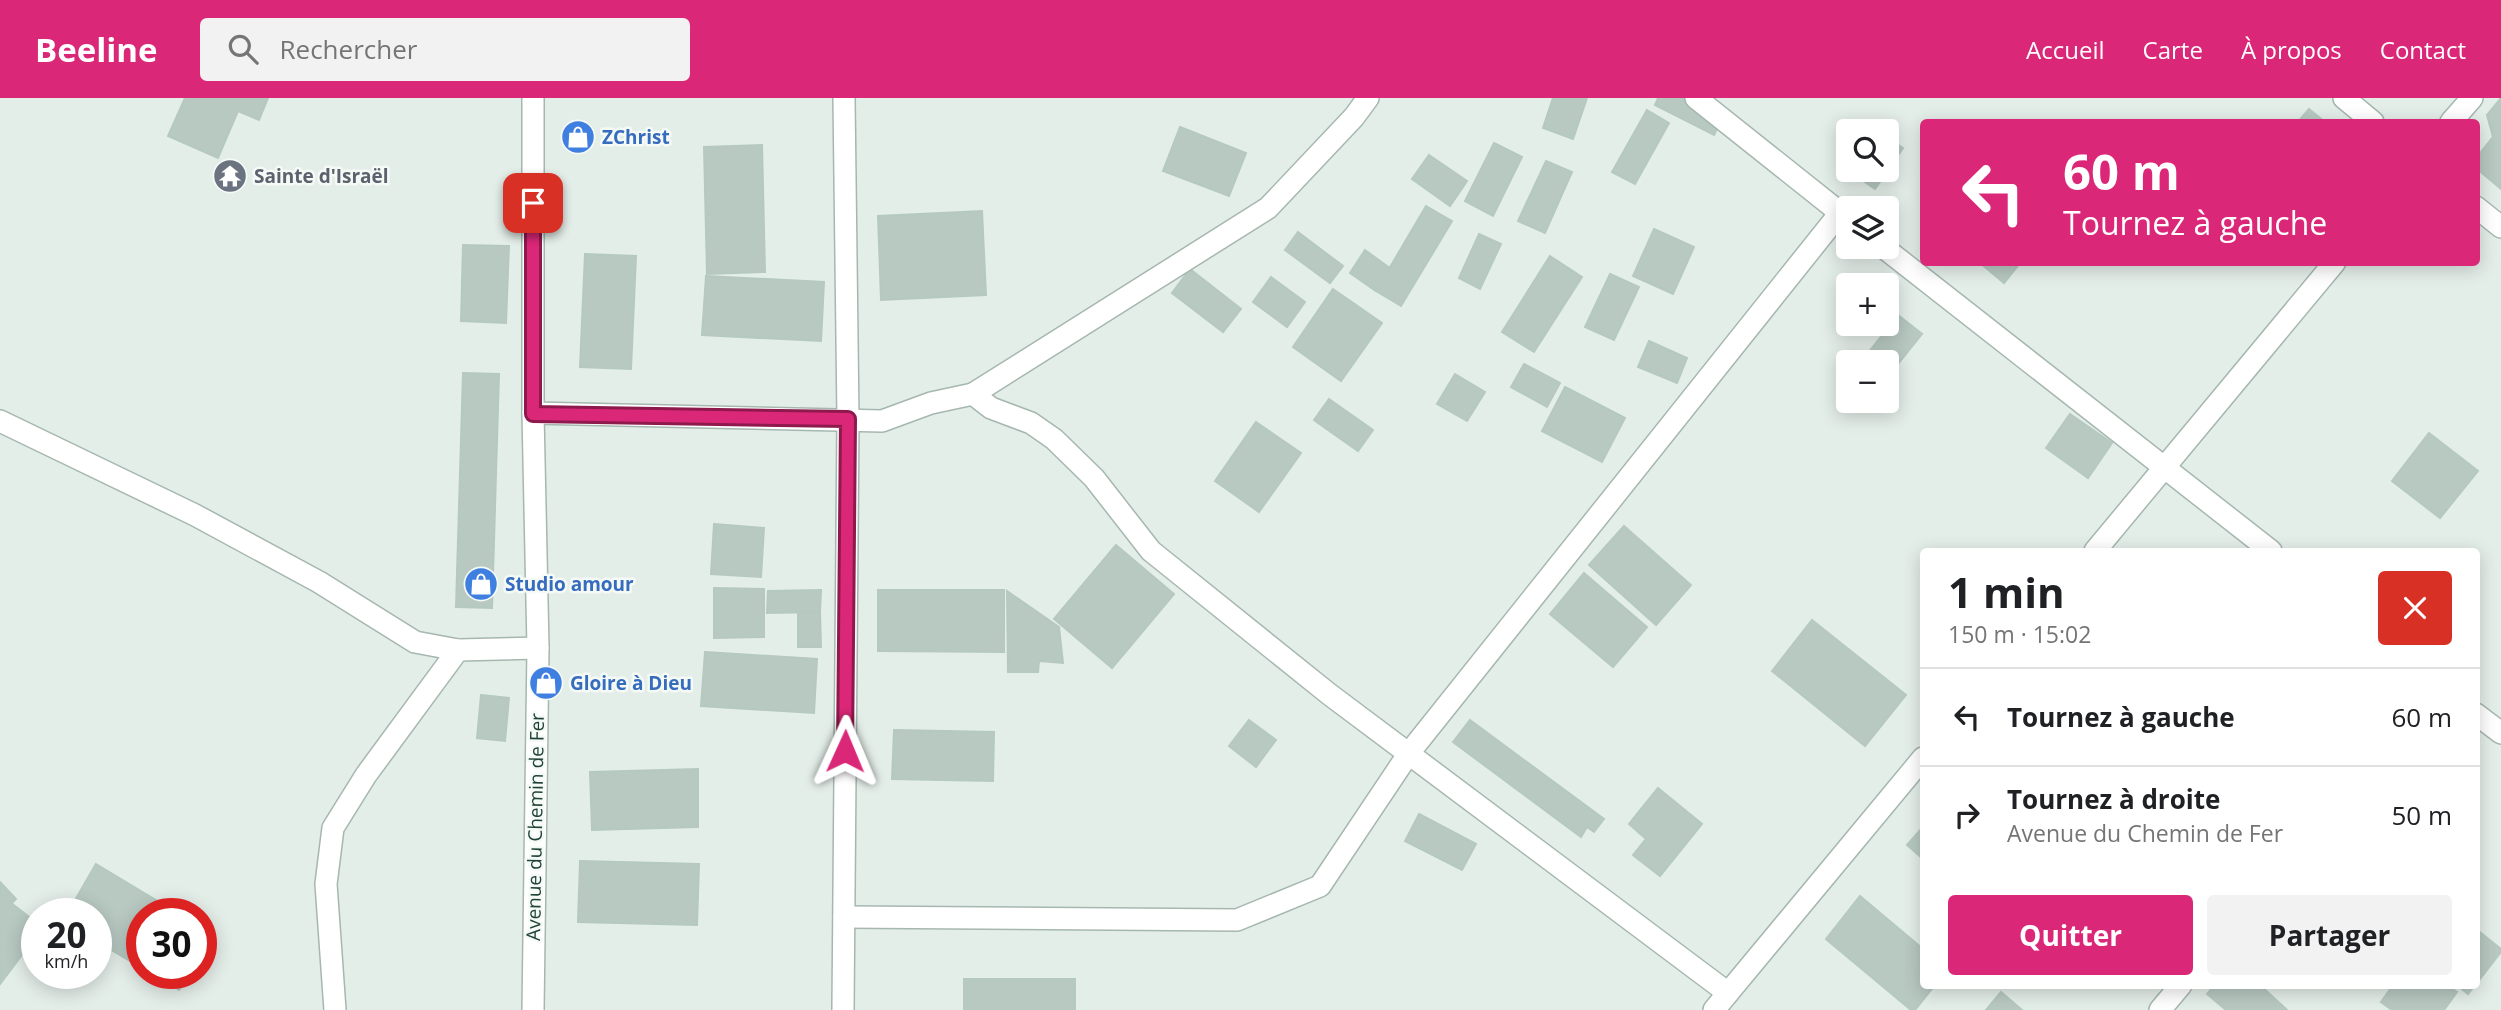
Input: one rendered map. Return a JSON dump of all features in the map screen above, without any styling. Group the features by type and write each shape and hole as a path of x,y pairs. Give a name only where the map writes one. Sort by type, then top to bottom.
{"street":[{"name":"Avenue du Chemin de Fer","path":"533,98 533,414 538,648 533,1010"},
{"path":"843,1010 848,419 844,98"},
{"path":"533,414 882,421 931,403 973,394 1268,208 1354,117 1368,98"},
{"path":"1696,98 1836,210"},
{"path":"2344,98 2370,119"},
{"path":"2454,119 2472,98"},
{"path":"2480,209 2501,227"},
{"path":"844,917 1237,920 1321,886 1409,753 1836,226"},
{"path":"1899,259 2267,548"},
{"path":"2098,548 2332,266"},
{"path":"973,394 991,408 1031,423 1054,439 1094,478 1151,551 1329,694 1728,993"},
{"path":"0,421 195,515 318,582 415,642 458,650 538,648"},
{"path":"335,1010 326,884 333,828 366,775 458,650"},
{"path":"2480,717 2501,733"},
{"path":"1714,1010 1920,762"},
{"path":"2160,1010 2177,989"}],"building":[{"path":"185,98 268,98 259,120 238,111 218,158 168,136"},
{"path":"1553,98 1587,98 1573,139 1543,128"},
{"path":"1658,98 1701,98 1726,111 1714,135 1655,105"},
{"path":"2501,98 2501,189 2480,171 2480,153 2493,137 2487,115"},
{"path":"2309,109 2321,119 2301,119"},
{"path":"1647,110 1669,123 1635,184 1612,172"},
{"path":"1180,127 1246,153 1229,196 1163,171"},
{"path":"1494,143 1522,157 1493,216 1465,201"},
{"path":"762,145 765,272 707,274 704,147"},
{"path":"1429,155 1467,181 1450,206 1412,179"},
{"path":"1546,161 1572,172 1545,233 1518,221"},
{"path":"1865,182 1880,182 1875,189"},
{"path":"1426,206 1452,221 1401,306 1376,291"},
{"path":"982,211 986,295 881,300 878,216"},
{"path":"1654,229 1694,247 1673,294 1633,276"},
{"path":"1298,232 1343,266 1330,283 1285,250"},
{"path":"1479,234 1501,244 1480,289 1459,278"},
{"path":"463,245 509,246 506,323 461,321"},
{"path":"1365,250 1391,269 1376,291 1350,273"},
{"path":"585,254 636,256 631,369 580,367"},
{"path":"1550,256 1582,277 1534,352 1502,332"},
{"path":"1984,266 2018,266 2004,283"},
{"path":"1190,269 1241,309 1223,332 1172,293"},
{"path":"1610,274 1639,287 1614,340 1585,327"},
{"path":"706,276 824,282 821,341 702,335"},
{"path":"1271,277 1305,302 1287,327 1253,302"},
{"path":"1333,289 1382,323 1341,381 1293,347"},
{"path":"1899,316 1922,334 1899,363 1899,350 1870,350 1881,336 1899,336"},
{"path":"1649,341 1687,358 1677,383 1638,367"},
{"path":"1524,364 1560,383 1547,407 1511,387"},
{"path":"463,373 499,374 492,608 456,607"},
{"path":"1455,374 1485,392 1467,421 1437,404"},
{"path":"1565,387 1625,418 1602,462 1542,431"},
{"path":"1329,399 1373,430 1358,451 1314,420"},
{"path":"2070,414 2112,443 2088,478 2046,448"},
{"path":"1256,422 1301,453 1259,512 1215,481"},
{"path":"2429,433 2478,471 2440,518 2392,481"},
{"path":"714,524 764,528 761,577 711,574"},
{"path":"1624,526 1691,585 1656,625 1589,565"},
{"path":"1116,545 1174,594 1112,668 1054,619"},
{"path":"1584,573 1647,627 1613,667 1550,614"},
{"path":"714,588 764,589 764,637 714,638"},
{"path":"821,590 820,612 767,613 768,591"},
{"path":"878,590 1004,590 1004,652 878,651"},
{"path":"1007,591 1059,627 1063,663 1039,661 1038,672 1008,672"},
{"path":"798,612 820,612 821,647 798,647"},
{"path":"1812,620 1906,695 1865,746 1772,671"},
{"path":"705,652 817,659 814,713 701,706"},
{"path":"481,695 509,698 505,741 477,738"},
{"path":"1249,720 1276,740 1256,767 1229,746"},
{"path":"1470,720 1604,819 1594,832 1587,827 1581,837 1453,742"},
{"path":"894,730 994,732 993,781 892,779"},
{"path":"698,769 698,827 592,830 590,772"},
{"path":"1658,788 1702,824 1660,876 1633,855 1646,839 1629,824"},
{"path":"1419,814 1476,844 1462,870 1405,841"},
{"path":"1920,830 1920,856 1907,845"},
{"path":"580,861 699,864 697,925 578,922"},
{"path":"96,864 152,898 126,898 126,959 112,950 112,898 76,898"},
{"path":"0,882 16,899 0,915"},
{"path":"2,896 21,911 21,956 0,984"},
{"path":"1860,896 1920,946 1920,989 1932,989 1915,1010 1911,1010 1826,939"},
{"path":"2480,932 2501,949 2480,979"},
{"path":"964,979 1075,979 1075,1010 964,1010"},
{"path":"2211,989 2264,989 2287,1010 2226,1010 2207,994"},
{"path":"2390,989 2453,989 2457,992 2444,1010 2392,1010 2381,1002"},
{"path":"2001,992 2022,1010 1986,1010"}],"place":[{"name":"ZChrist","path":"578,137"},
{"name":"Sainte d'Israël","path":"230,176"},
{"name":"Studio amour","path":"481,584"},
{"name":"Gloire à Dieu","path":"546,683"}],"route":[{"path":"533,203 533,414 848,419 845,751"}]}
